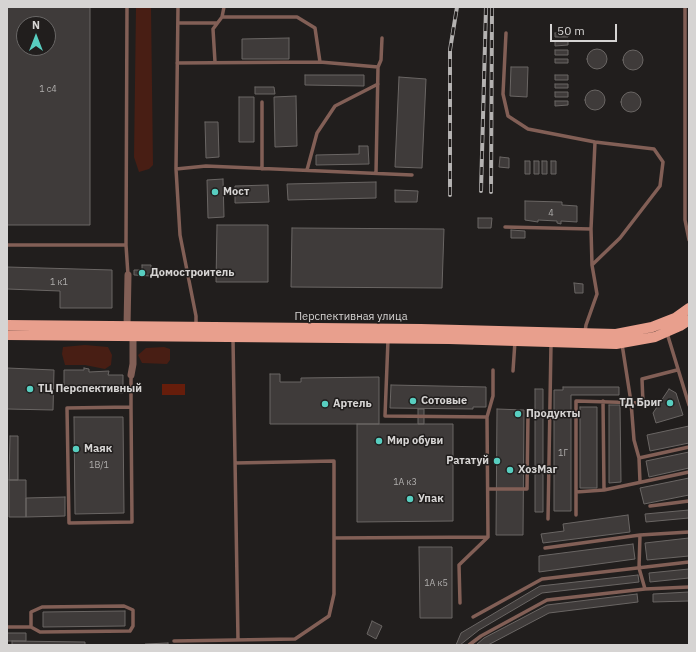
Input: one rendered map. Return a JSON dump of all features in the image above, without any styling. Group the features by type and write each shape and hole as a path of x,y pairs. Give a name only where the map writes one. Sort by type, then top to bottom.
{"main road":[{"name":"Перспективная улица","path":"585,338 639,330 664,323 689,308"},
{"name":"Перспективная улица","path":"233,333 515,335 585,338 622,343 655,337 689,320"},
{"name":"Перспективная улица","path":"7,325 126,327 196,332 388,339 515,335"},
{"name":"Перспективная улица","path":"7,336 133,337 196,332"}],"street":[{"path":"128,275 126,327 133,337 133,364 131,375"}],"lane":[{"path":"127,7 126,244 128,275"},
{"path":"178,7 176,169 180,235 196,316 196,332"},
{"path":"215,62 213,30 222,17 224,7"},
{"path":"685,7 685,220 689,240"},
{"path":"222,17 297,17 314,28 320,62"},
{"path":"178,24 217,23"},
{"path":"506,33 503,94 508,116 528,129 595,142 654,148 663,162 660,186 620,238 592,265"},
{"path":"376,174 378,67 381,60 382,38"},
{"path":"177,63 320,62 378,67"},
{"path":"307,170 317,133 335,106 378,84"},
{"path":"262,102 262,169"},
{"path":"585,338 586,325 597,294 592,265 591,229 595,142"},
{"path":"176,169 206,166 412,175"},
{"path":"505,227 591,229"},
{"path":"7,244 126,244"},
{"path":"667,332 677,370 689,405"},
{"path":"233,333 238,640"},
{"path":"513,371 515,335"},
{"path":"548,519 551,337"},
{"path":"388,339 385,416 487,417"},
{"path":"622,343 631,402 634,440 639,458 640,482"},
{"path":"460,603 460,565 488,537 487,417 493,396 494,370"},
{"path":"576,515 576,401 643,403 642,379 677,370"},
{"path":"131,375 132,522 69,523 67,408 131,407"},
{"path":"603,401 604,490"},
{"path":"488,489 528,489 528,414"},
{"path":"639,458 689,447"},
{"path":"174,641 295,638 329,616 334,594 334,461 235,463"},
{"path":"576,492 604,490 689,472"},
{"path":"650,506 689,501"},
{"path":"545,548 640,535 689,532"},
{"path":"640,535 639,568 645,589"},
{"path":"334,538 488,537"},
{"path":"473,617 542,579 689,562"},
{"path":"469,645 482,636 547,600 645,589 689,587"},
{"path":"7,627 31,627 40,632 130,631 133,626 133,610 124,606 42,607 31,612 31,627"}],"shaded area":[{"path":"136,7 151,7 153,165 149,169 139,172 134,157"},
{"path":"85,345 108,347 112,355 111,365 105,369 85,365 65,365 62,354 63,347"},
{"path":"164,347 170,349 170,360 167,364 142,363 138,355 146,348"},
{"path":"162,384 185,384 185,395 162,395"}],"building":[{"path":"7,7 90,7 90,225 7,225"},
{"path":"555,33 568,33 568,37 555,37"},
{"path":"289,38 289,59 242,59 242,39"},
{"path":"555,41 568,41 568,45 555,46"},
{"path":"597,49 604,52 607,59 604,66 597,69 590,66 587,59 590,52"},
{"path":"555,50 568,50 568,55 555,55"},
{"path":"633,50 640,53 643,60 640,67 633,70 626,67 623,60 626,53"},
{"path":"555,59 568,59 568,63 555,63"},
{"path":"511,67 528,67 527,97 510,96"},
{"path":"305,75 364,75 364,86 305,85"},
{"path":"555,75 568,75 568,80 555,80"},
{"path":"399,77 426,79 422,168 395,167"},
{"path":"555,84 568,84 568,88 555,88"},
{"path":"255,87 274,87 275,94 255,94"},
{"path":"595,90 602,93 605,100 602,107 595,110 588,107 585,100 588,93"},
{"path":"555,92 568,92 568,97 555,97"},
{"path":"631,92 638,95 641,102 638,109 631,112 624,109 621,102 624,95"},
{"path":"296,96 297,146 275,147 274,97"},
{"path":"239,97 254,97 254,142 239,142"},
{"path":"555,101 568,101 568,105 555,106"},
{"path":"205,122 218,122 219,157 206,158"},
{"path":"359,146 368,146 369,164 316,165 316,155 359,154"},
{"path":"500,157 509,158 509,168 499,167"},
{"path":"525,161 530,161 530,174 525,174"},
{"path":"534,161 539,161 539,174 534,174"},
{"path":"542,161 547,161 547,174 542,174"},
{"path":"551,161 556,161 556,174 551,174"},
{"name":"Мост","path":"223,179 224,217 208,218 207,180"},
{"path":"376,182 376,198 288,200 287,184"},
{"path":"268,185 269,202 235,203 235,186"},
{"path":"395,190 418,191 417,202 395,202"},
{"path":"525,201 562,202 562,205 577,206 577,222 561,221 561,224 557,223 557,221 538,220 538,222 525,220"},
{"path":"478,218 492,218 491,228 478,228"},
{"path":"217,225 268,225 268,282 216,282"},
{"path":"292,228 444,229 442,288 291,287"},
{"path":"511,230 525,231 525,238 511,238"},
{"name":"Домостроитель","path":"142,265 151,265 151,276 134,275 134,270 142,270"},
{"path":"7,267 112,270 112,308 60,308 60,291 7,289"},
{"path":"574,283 583,284 583,293 575,293"},
{"name":"ТЦ Перспективный","path":"7,368 54,370 53,410 7,409"},
{"path":"84,368 89,369 89,372 109,371 108,375 123,375 123,393 64,387 64,370 84,370"},
{"name":"Артель","path":"270,374 280,374 280,382 301,382 301,378 379,377 379,424 270,424"},
{"path":"391,385 486,387 486,407 473,407 473,409 390,408"},
{"path":"563,387 619,387 619,395 571,395 571,511 554,511 554,390 563,390"},
{"path":"535,389 543,389 543,512 535,512"},
{"name":"ТД Бриг","path":"669,389 676,393 683,415 656,423 653,413"},
{"path":"609,405 620,405 621,482 609,483"},
{"path":"580,407 597,407 597,488 580,488"},
{"path":"418,409 424,409 424,424 418,424"},
{"name":"ХозМаг","path":"497,409 524,410 523,535 496,535"},
{"path":"74,417 123,417 124,513 75,514"},
{"path":"357,424 453,424 453,521 357,522"},
{"path":"689,426 689,443 650,451 647,435"},
{"path":"10,436 18,436 18,480 9,480"},
{"path":"689,452 689,468 649,477 646,461"},
{"path":"689,478 689,495 644,504 640,488"},
{"path":"9,480 26,480 26,517 9,517"},
{"path":"65,497 65,516 26,517 26,498"},
{"path":"689,510 689,518 646,522 645,514"},
{"path":"628,515 630,532 543,543 541,534 564,531 563,524"},
{"path":"689,538 689,556 647,560 645,543"},
{"path":"633,544 635,559 539,572 539,556"},
{"path":"419,547 452,547 452,618 420,618"},
{"path":"689,569 689,578 650,582 649,573"},
{"path":"638,575 639,582 542,593 479,630 460,645 456,645 461,633 540,586"},
{"path":"689,592 689,601 653,602 653,594"},
{"path":"637,594 638,602 549,613 488,645 476,645 484,638 547,605"},
{"path":"125,611 125,626 43,627 43,612"},
{"path":"372,621 382,626 376,639 367,634"},
{"path":"7,633 26,633 26,641 7,641"},
{"path":"12,641 85,642 85,645 12,645"},
{"path":"168,643 168,645 145,645 145,644"}],"railway":[{"path":"450,195 450,50 457,7"},
{"path":"481,191 486,7"},
{"path":"491,192 492,7"}],"place":[{"name":"Мост","path":"215,192"},
{"name":"Домостроитель","path":"142,273"},
{"name":"ТЦ Перспективный","path":"30,389"},
{"name":"Сотовые","path":"413,401"},
{"name":"ТД Бриг","path":"670,403"},
{"name":"Артель","path":"325,404"},
{"name":"Продукты","path":"518,414"},
{"name":"Мир обуви","path":"379,441"},
{"name":"Маяк","path":"76,449"},
{"name":"Рататуй","path":"497,461"},
{"name":"ХозМаг","path":"510,470"},
{"name":"Упак","path":"410,499"}]}
